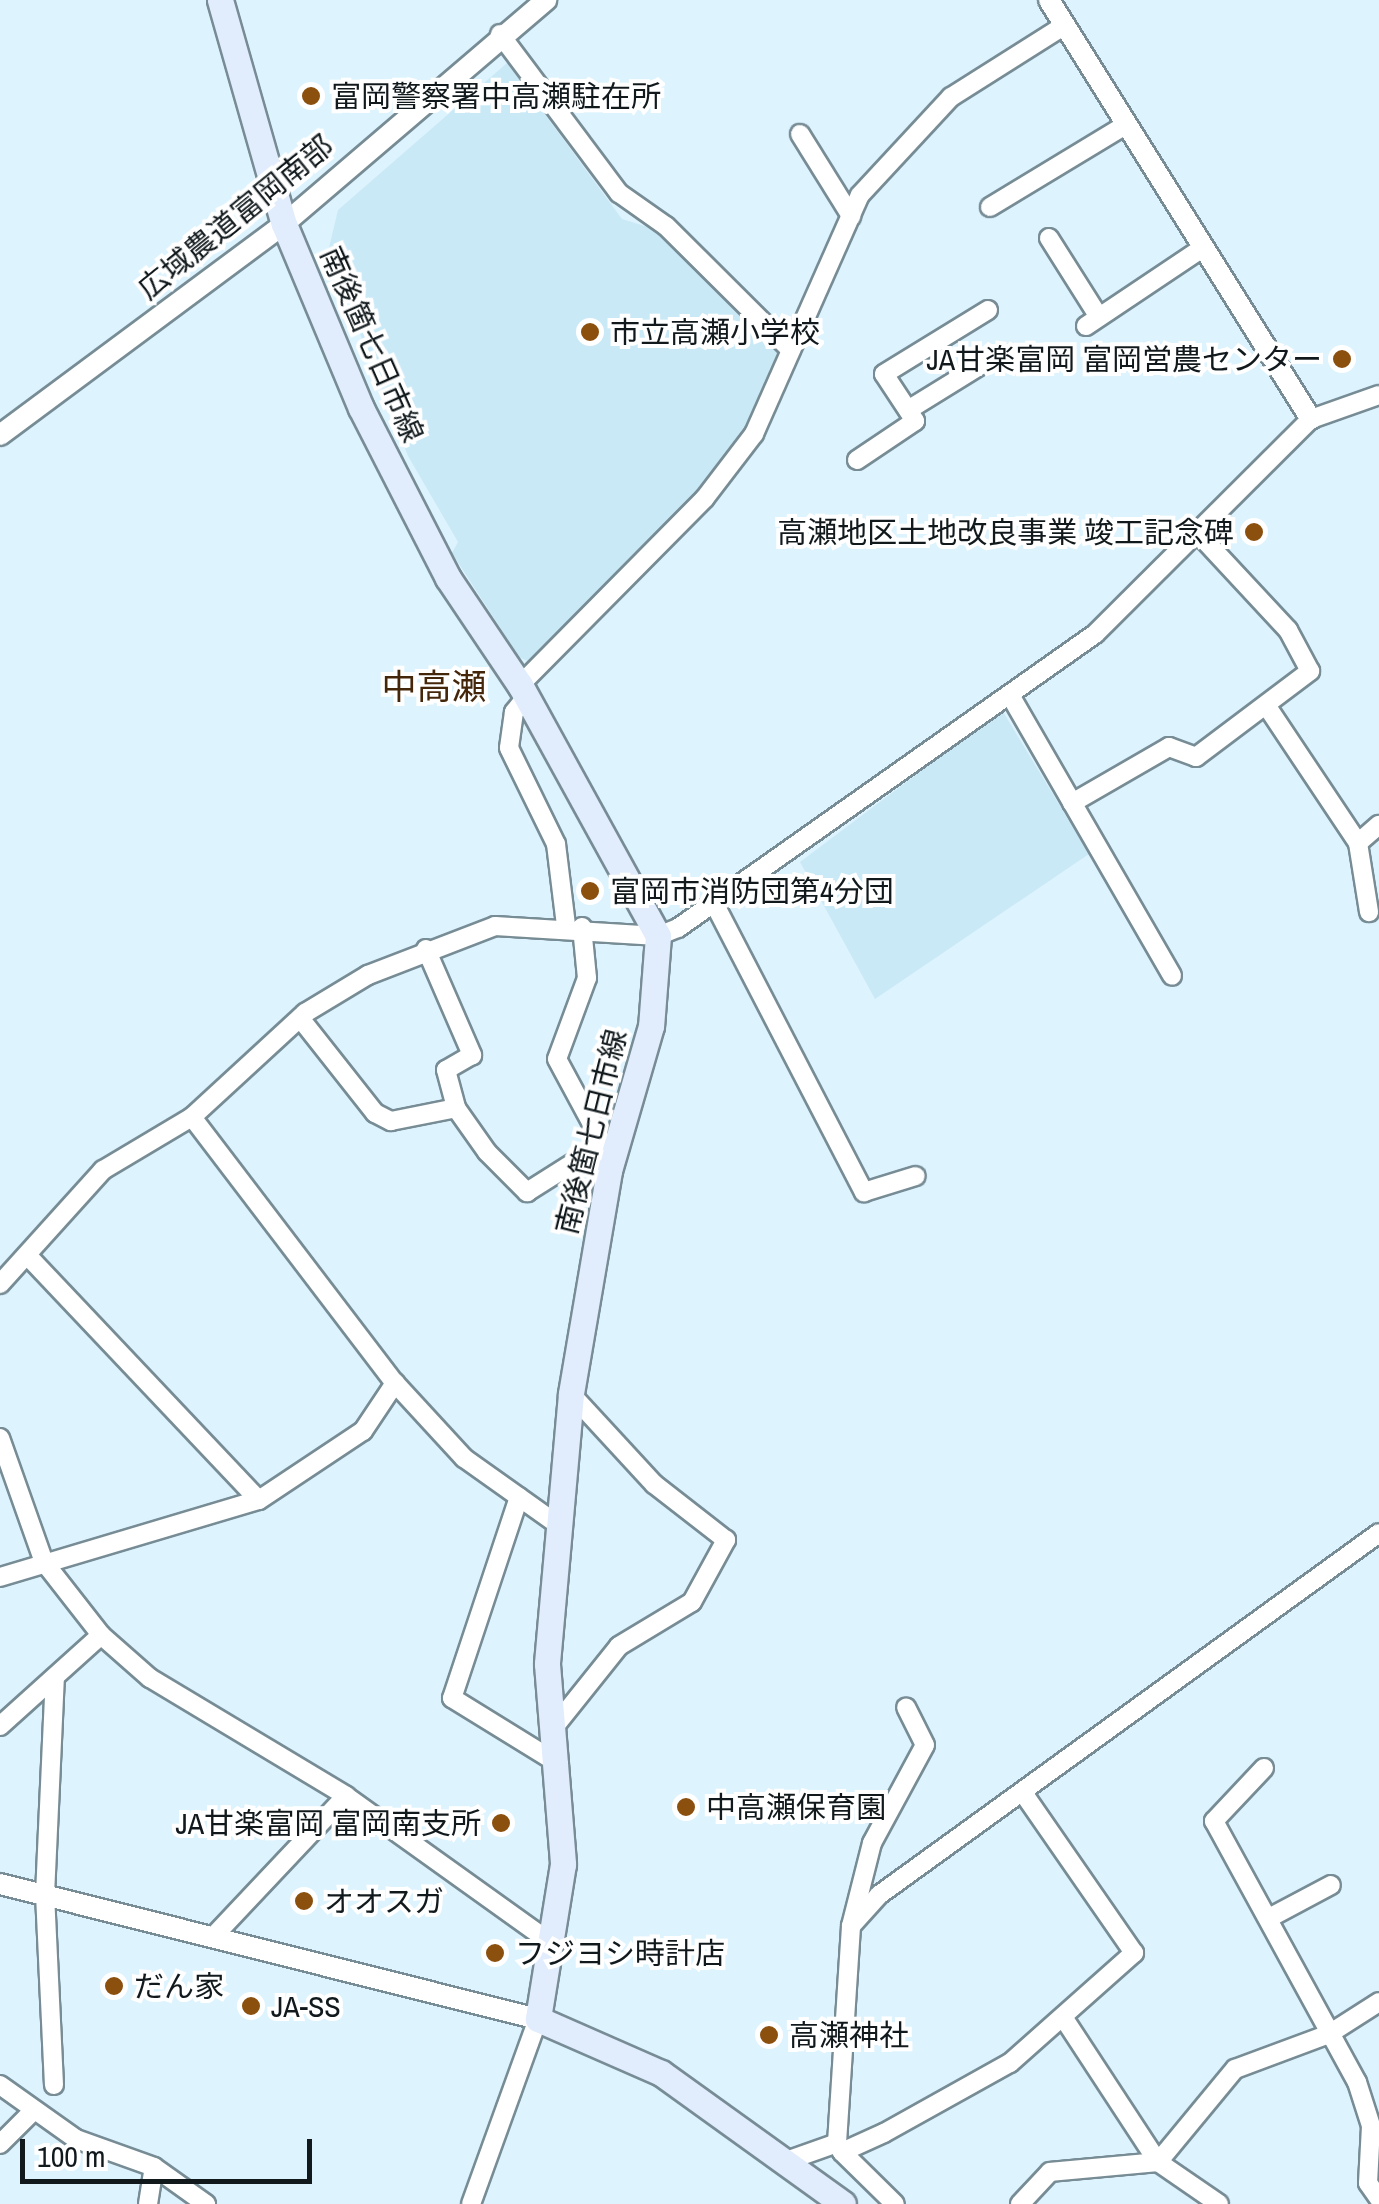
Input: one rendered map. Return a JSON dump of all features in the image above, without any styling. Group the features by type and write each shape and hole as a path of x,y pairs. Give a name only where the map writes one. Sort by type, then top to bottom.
{"main road":[{"name":"南後箇七日市線","path":"220,0 284,224 382,450 448,578 524,691 658,936 651,1026 607,1151 571,1394 546,1664 559,1764 554,1945 538,2019"},
{"path":"538,2019 661,2074 792,2159 842,2204"}],"street":[{"name":"広域農道富岡南部","path":"0,434 284,224 500,34 546,0"},
{"path":"1048,0 1311,419"},
{"path":"426,949 472,1055 446,1070 456,1108 528,1192 607,1151 557,1059 586,978 556,844 509,748 514,712 524,691 705,498 754,434 851,216 951,97 1065,25"},
{"path":"500,34 619,192 666,226 791,350"},
{"path":"990,208 1127,124"},
{"path":"800,134 851,216"},
{"path":"1048,238 1092,322 1204,248"},
{"path":"857,460 915,421 884,374 988,310"},
{"path":"908,410 990,360"},
{"path":"0,1284 103,1170 192,1117 300,1018 426,949 495,926 574,926 658,936 714,903 1095,634 1311,419 1379,395"},
{"path":"1072,803 1168,748 1196,757 1268,708 1310,671 1288,630 1198,533"},
{"path":"1010,695 1172,976"},
{"path":"1268,708 1358,843 1370,912"},
{"path":"1358,843 1379,825"},
{"path":"714,903 864,1192 916,1176"},
{"path":"300,1018 376,1113 391,1121 456,1108"},
{"path":"192,1117 395,1383 464,1458 557,1524"},
{"path":"26,1255 259,1500"},
{"path":"0,1577 259,1500 363,1431 395,1383"},
{"path":"554,1726 619,1646 692,1602 726,1540 654,1484 571,1394"},
{"path":"0,1438 44,1562 100,1636 150,1678 346,1796 554,1945"},
{"path":"519,1497 452,1698 559,1764"},
{"path":"852,1926 878,1895 1024,1794 1379,1534"},
{"path":"0,1726 100,1636"},
{"path":"54,2085 45,1895 55,1677"},
{"path":"894,2204 840,2147 852,1926 872,1843 925,1745 906,1707"},
{"path":"1264,1768 1214,1820 1330,2034 1372,2126 1368,2182 1379,2199"},
{"path":"792,2159 840,2147 1010,2063 1134,1954 1024,1794"},
{"path":"212,1938 346,1796"},
{"path":"0,1884 538,2019 472,2204"},
{"path":"1269,1918 1332,1885"},
{"path":"1020,2204 1050,2172 1158,2162 1235,2069 1330,2034 1379,2002"},
{"path":"1064,2017 1158,2162 1219,2204"},
{"path":"0,2085 98,2149 154,2167 206,2204"},
{"path":"0,2144 33,2110"},
{"path":"148,2204 154,2167"}],"shaded area":[{"path":"507,63 622,219 664,232 779,350 740,438 704,487 532,663 519,657 452,553 458,542 408,456 328,252 338,210"},
{"path":"1002,710 1089,854 875,999 800,862"}],"place":[{"name":"富岡警察署中高瀬駐在所","path":"311,96"},
{"name":"市立高瀬小学校","path":"590,332"},
{"name":"JA甘楽富岡 富岡営農センター","path":"1342,359"},
{"name":"高瀬地区土地改良事業 竣工記念碑","path":"1254,532"},
{"name":"富岡市消防団第4分団","path":"590,891"},
{"name":"中高瀬保育園","path":"686,1807"},
{"name":"JA甘楽富岡 富岡南支所","path":"501,1823"},
{"name":"オオスガ","path":"304,1901"},
{"name":"フジヨシ時計店","path":"495,1953"},
{"name":"だん家","path":"114,1986"},
{"name":"JA-SS","path":"251,2006"},
{"name":"高瀬神社","path":"769,2035"}],"district":[{"name":"中高瀬","path":"434,687"}]}
